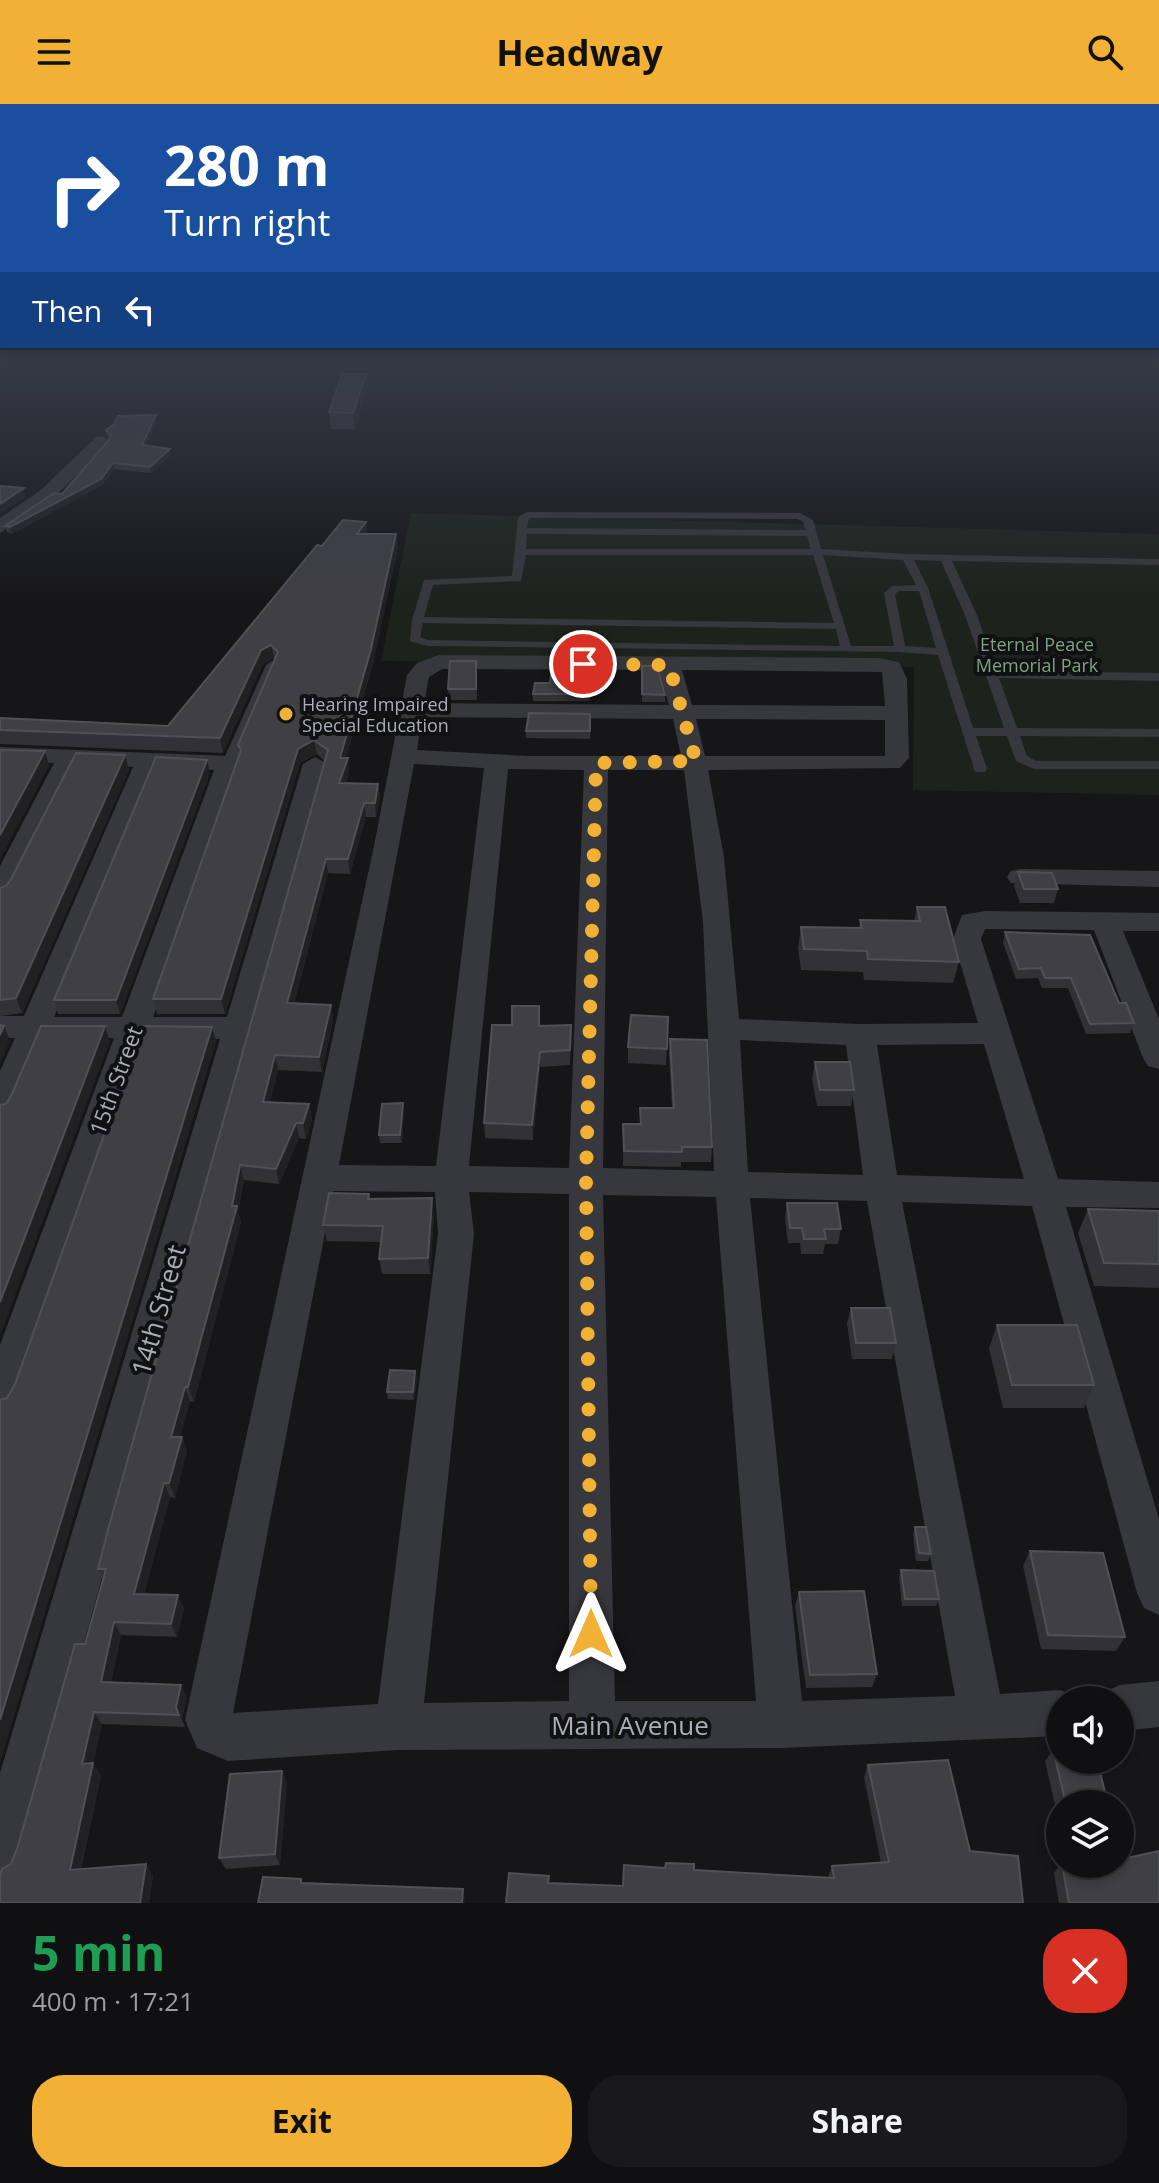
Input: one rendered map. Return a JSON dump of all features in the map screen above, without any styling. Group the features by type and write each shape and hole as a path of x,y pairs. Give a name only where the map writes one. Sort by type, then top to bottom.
{"street":[{"path":"0,527 47,494 102,441"},
{"path":"401,756 497,762 891,763 897,758 896,679 891,667 439,662 425,668 418,675 401,756 387,846 318,1178 586,1179 732,1187 1159,1195"},
{"path":"669,665 696,761 717,899 732,1187 781,1725"},
{"path":"411,710 895,713"},
{"path":"0,754 229,763"},
{"path":"0,892 69,758"},
{"path":"0,1108 148,761"},
{"path":"398,1727 456,1234 451,1178 497,762"},
{"name":"15th Street","path":"0,1398 229,763"},
{"path":"592,1725 586,1179 596,763"},
{"name":"14th Street","path":"0,1856 315,764"},
{"path":"1021,877 1159,879"},
{"path":"1159,922 972,921 967,939 1045,1192 1159,1593"},
{"path":"1105,921 1159,1058"},
{"path":"0,1027 239,1028"},
{"path":"725,1029 860,1035 995,1033"},
{"path":"860,1035 882,1188 982,1719"},
{"name":"Main Avenue","path":"318,1178 208,1720 214,1731 228,1737 398,1727 781,1725 1046,1714"},
{"path":"1134,1707 1159,1704"}],"lane":[{"path":"846,649 808,520 800,516 527,515 523,517 517,579 428,582 414,639 427,643 943,652"},
{"path":"522,531 812,533"},
{"path":"521,552 817,552 946,560 1159,562"},
{"path":"907,557 923,588 980,769"},
{"path":"946,560 1021,758 1034,765 1159,765"},
{"path":"899,649 889,593 896,588 923,588"},
{"path":"418,620 841,626"},
{"path":"229,763 272,665"},
{"path":"991,674 1159,677"},
{"path":"968,732 1159,733"}],"green space":[{"name":"Eternal Peace Memorial Park","path":"411,513 1159,534 1159,795 913,790 914,667 381,661"}],"building":[{"path":"111,434 147,434 142,445 170,449 150,467 113,463 101,479 10,527 5,526 54,493 62,494"},
{"path":"0,486 24,488 0,504"},
{"path":"343,520 366,522 357,534 396,534 371,649 340,758 348,758 339,783 378,784 375,803 364,803 348,859 326,859 287,1003 331,1005 319,1057 275,1055 263,1102 309,1104 303,1123 296,1123 276,1169 240,1165 232,1206 237,1206 188,1387 185,1387 171,1437 182,1437 169,1483 164,1483 134,1594 178,1595 171,1624 114,1622 101,1682 181,1685 176,1707 179,1715 94,1712 82,1764 93,1763 70,1870 146,1864 140,1903 0,1903 0,1875 2,1869 11,1864 18,1846 75,1644 85,1644 106,1569 98,1569 109,1526 328,750 314,740 298,749 221,999 153,999 241,750 238,745 278,652 271,645 261,650 220,738 0,730 0,718 168,726 317,545 322,546"},
{"path":"450,661 476,661 476,689 448,689"},
{"path":"552,665 572,665 570,682 589,682 590,694 533,694 535,683 550,683"},
{"path":"642,666 657,666 665,695 642,694"},
{"path":"529,713 590,714 590,731 526,731"},
{"path":"0,750 45,751 0,835"},
{"path":"76,753 125,755 16,998 0,1000 0,888 11,879"},
{"path":"156,757 207,760 116,1000 54,1000"},
{"path":"1018,872 1052,873 1058,889 1024,889"},
{"path":"917,907 945,907 959,962 868,959 867,951 804,949 801,927 862,928 860,920 920,921"},
{"path":"1005,932 1090,935 1119,1003 1126,1003 1134,1023 1090,1024 1071,978 1045,978 1041,968 1019,969"},
{"path":"512,1006 539,1006 539,1026 571,1025 570,1050 540,1052 532,1125 484,1123 492,1025 512,1025"},
{"path":"631,1015 668,1017 667,1049 628,1047"},
{"path":"41,1026 105,1026 0,1302 0,1105 6,1104 12,1094"},
{"path":"143,1026 212,1027 0,1720 0,1400 7,1398 15,1384"},
{"path":"670,1039 707,1040 712,1147 682,1147 682,1152 624,1151 623,1124 641,1124 640,1108 674,1108"},
{"path":"815,1062 850,1062 854,1090 820,1090"},
{"path":"403,1103 400,1135 379,1135 382,1104"},
{"path":"329,1193 369,1194 368,1199 432,1198 428,1258 379,1259 383,1226 323,1225"},
{"path":"787,1203 837,1203 841,1229 824,1229 826,1239 804,1239 802,1228 790,1228"},
{"path":"1088,1209 1159,1211 1159,1264 1104,1263"},
{"path":"851,1308 890,1308 896,1343 856,1343"},
{"path":"997,1325 1077,1325 1094,1385 1012,1385"},
{"path":"390,1370 415,1371 413,1392 387,1392"},
{"path":"915,1527 926,1527 931,1554 919,1553"},
{"path":"1030,1551 1103,1553 1125,1637 1048,1635"},
{"path":"901,1570 934,1571 939,1599 905,1599"},
{"path":"864,1591 877,1674 810,1675 799,1592"},
{"path":"948,1760 970,1851 1018,1856 1023,1903 506,1903 509,1873 549,1876 548,1883 623,1886 624,1865 665,1868 666,1863 694,1864 694,1870 834,1878 832,1866 889,1862 868,1765"},
{"path":"282,1771 275,1854 219,1858 230,1774"},
{"path":"1059,1774 1100,1774 1104,1790 1063,1790"},
{"path":"1159,1851 1159,1903 1069,1903 1065,1878 1134,1878 1134,1856"},
{"path":"263,1877 301,1879 301,1883 463,1889 462,1903 258,1903"}],"place":[{"name":"Hearing Impaired Special Education","path":"286,714"}],"route":[{"path":"583,664 669,665 696,761 596,763 586,1179 591,1634"}]}
